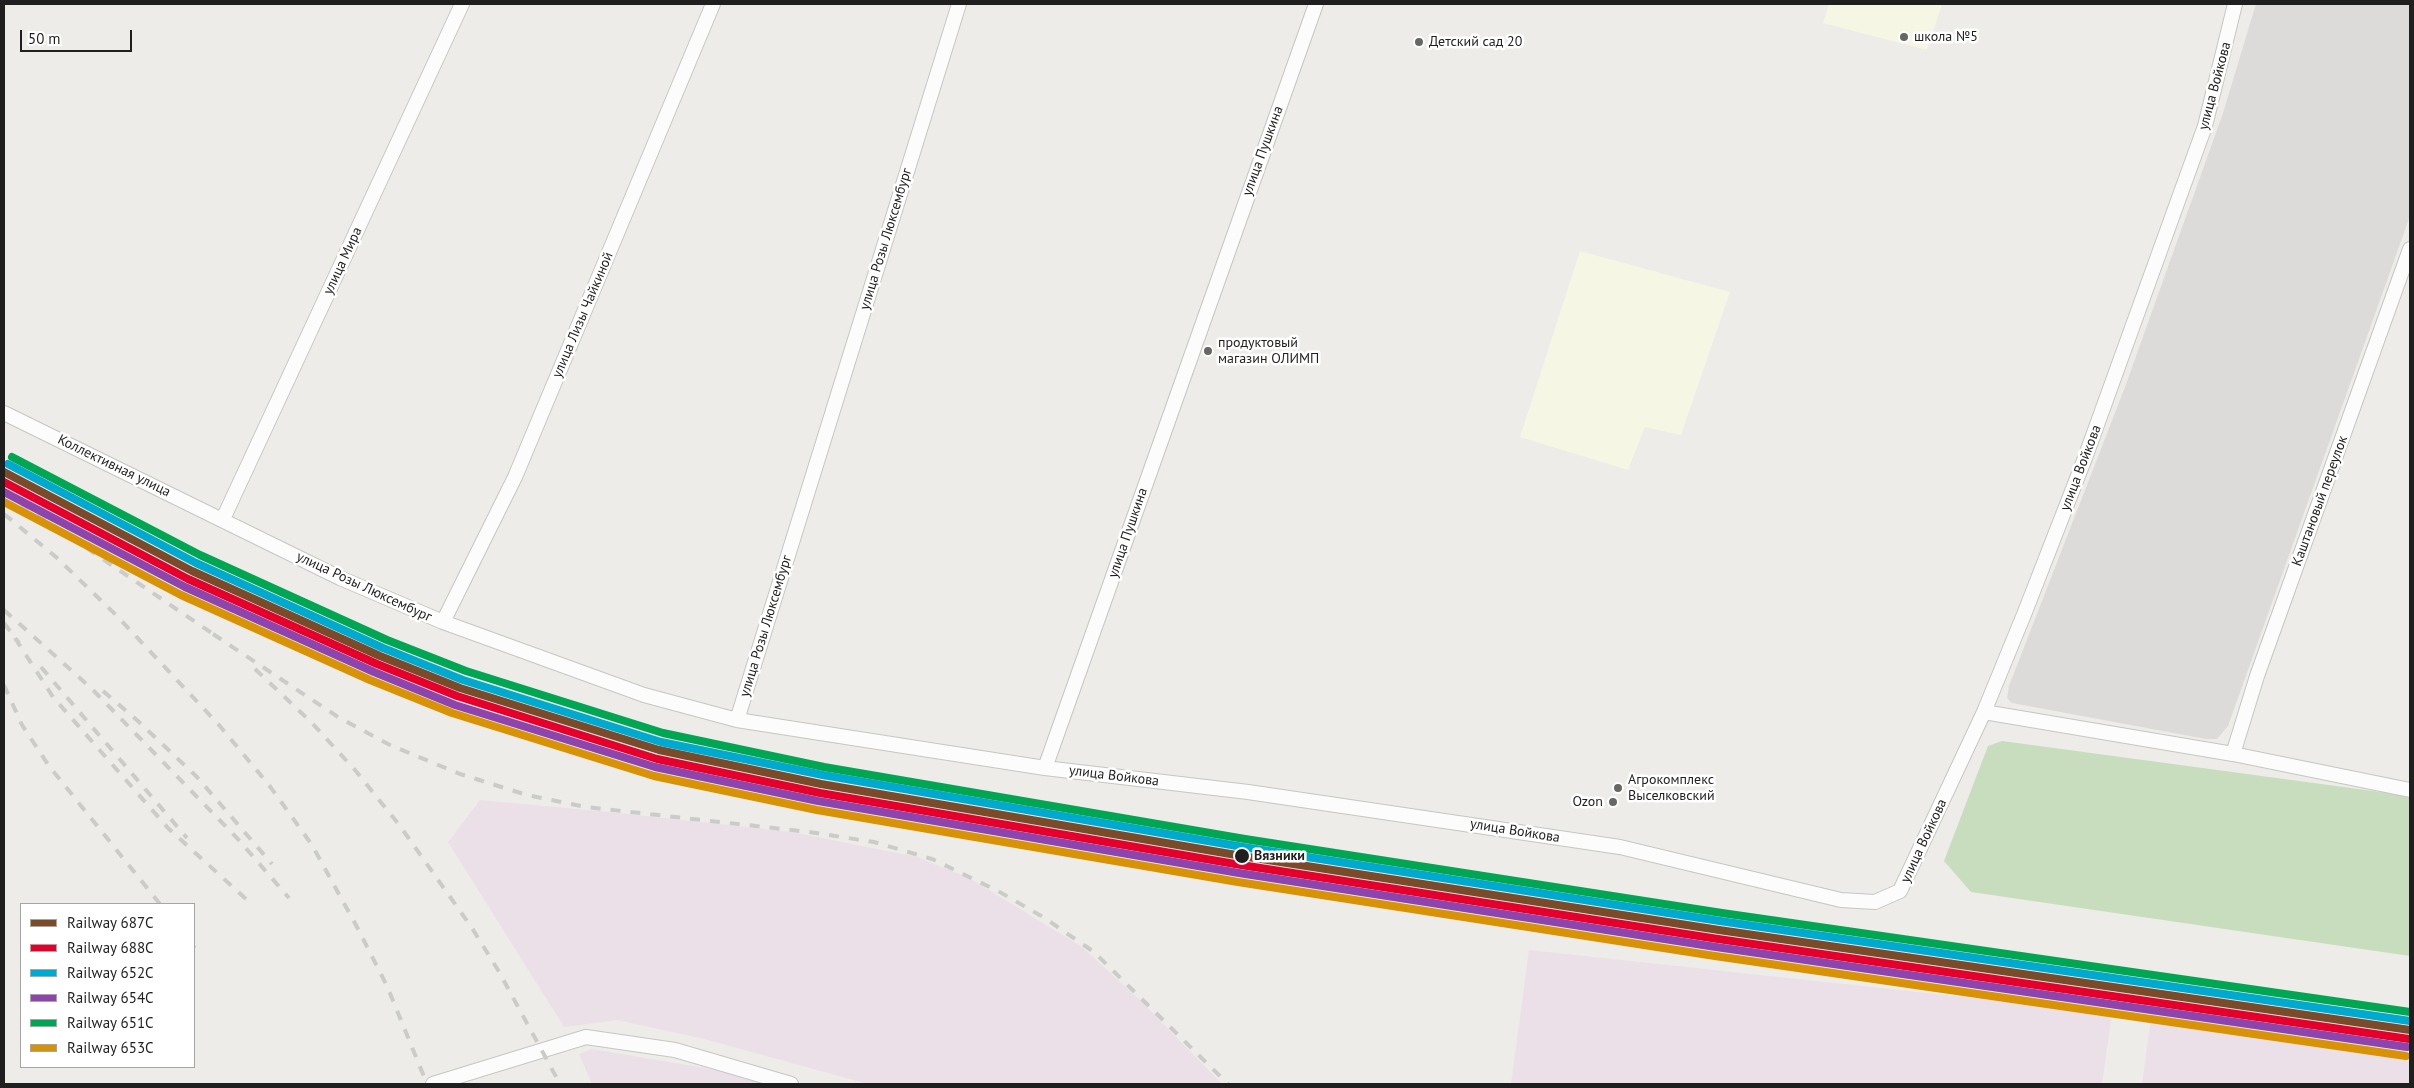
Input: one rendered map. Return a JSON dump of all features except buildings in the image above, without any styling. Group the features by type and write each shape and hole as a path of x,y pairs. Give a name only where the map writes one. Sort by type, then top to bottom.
{"street":[{"name":"улица Мира","path":"224,519 462,4"},
{"name":"улица Лизы Чайкиной","path":"443,622 515,477 713,4"},
{"name":"улица Розы Люксембург","path":"224,519 340,578 443,622 644,695 737,720 959,4"},
{"name":"улица Пушкина","path":"1045,768 1316,4"},
{"name":"улица Войкова","path":"1045,768 1275,795 1620,847 1841,900 1875,902 1900,891 1984,712 2085,458 2205,126 2235,4"},
{"name":"Каштановый переулок","path":"2233,754 2257,676 2410,249"},
{"name":"Коллективная улица","path":"4,413 224,519"},
{"path":"1984,712 2233,754 2410,790"},
{"path":"737,720 1045,768"},
{"path":"434,1084 586,1038 674,1050 764,1081 791,1084"}],"shaded area":[{"name":"школа №5","path":"1829,4 1942,4 1927,50 1823,23"},
{"path":"2256,4 2410,4 2410,216 2228,726 2217,739 2206,739 2012,703 2007,698 2009,686 2125,387 2223,113"},
{"path":"1580,251 1730,292 1681,435 1645,427 1628,470 1520,437"},
{"path":"480,800 792,832 917,857 971,879 1082,947 1142,1002 1222,1084 868,1084 704,1039 617,1020 564,1027 448,842"},
{"path":"1529,950 2112,1013 2102,1084 1511,1084"},
{"path":"2153,1003 2254,1015 2251,1037 2410,1060 2410,1084 2142,1084"},
{"path":"592,1049 705,1068 774,1084 592,1084 579,1054"}],"green space":[{"path":"2002,741 2410,796 2410,956 1971,892 1944,861 1988,746"}],"railway":[{"path":"4,492 219,638"},
{"path":"4,514 56,557 116,615 219,725 269,785 312,845 357,927 387,986 427,1084"},
{"path":"4,610 91,688 237,838 289,898"},
{"path":"4,623 19,643"},
{"path":"213,634 338,717 390,745 460,774 527,795 586,807 809,832 874,842 932,859 998,891 1043,917 1094,952 1228,1084"},
{"path":"15,638 53,697 168,828 247,900"},
{"path":"41,667 187,838"},
{"path":"255,669 312,723 355,770 400,826 472,928 498,970 560,1084"},
{"path":"4,685 22,725 49,766 159,903"},
{"path":"103,691 197,777 272,864"}],"rail line":[{"name":"651С","path":"12,457 200,555 387,640 466,671 663,733 824,767 1245,839 1722,913 2410,1012"},
{"name":"652С","path":"8,464 196,563 383,648 463,680 661,742 823,775 1243,847 1720,921 2410,1021"},
{"name":"687С","path":"4,472 192,571 380,656 460,688 659,750 821,784 1242,856 1719,930 2410,1030"},
{"name":"688С","path":"4,482 188,579 377,664 457,696 657,759 820,793 1241,865 1718,939 2409,1039"},
{"name":"654С","path":"4,492 185,587 374,672 455,705 655,767 818,801 1239,873 1716,947 2407,1047"},
{"name":"653С","path":"4,502 181,595 370,680 452,713 654,776 817,810 1238,882 1715,956 2406,1056"}],"place":[{"name":"школа №5","path":"1904,37"},
{"name":"Детский сад 20","path":"1419,42"},
{"name":"продуктовый магазин ОЛИМП","path":"1208,351"},
{"name":"Агрокомплекс Выселковский","path":"1618,788"},
{"name":"Ozon","path":"1613,802"},
{"name":"Вязники","path":"1242,856"}]}
